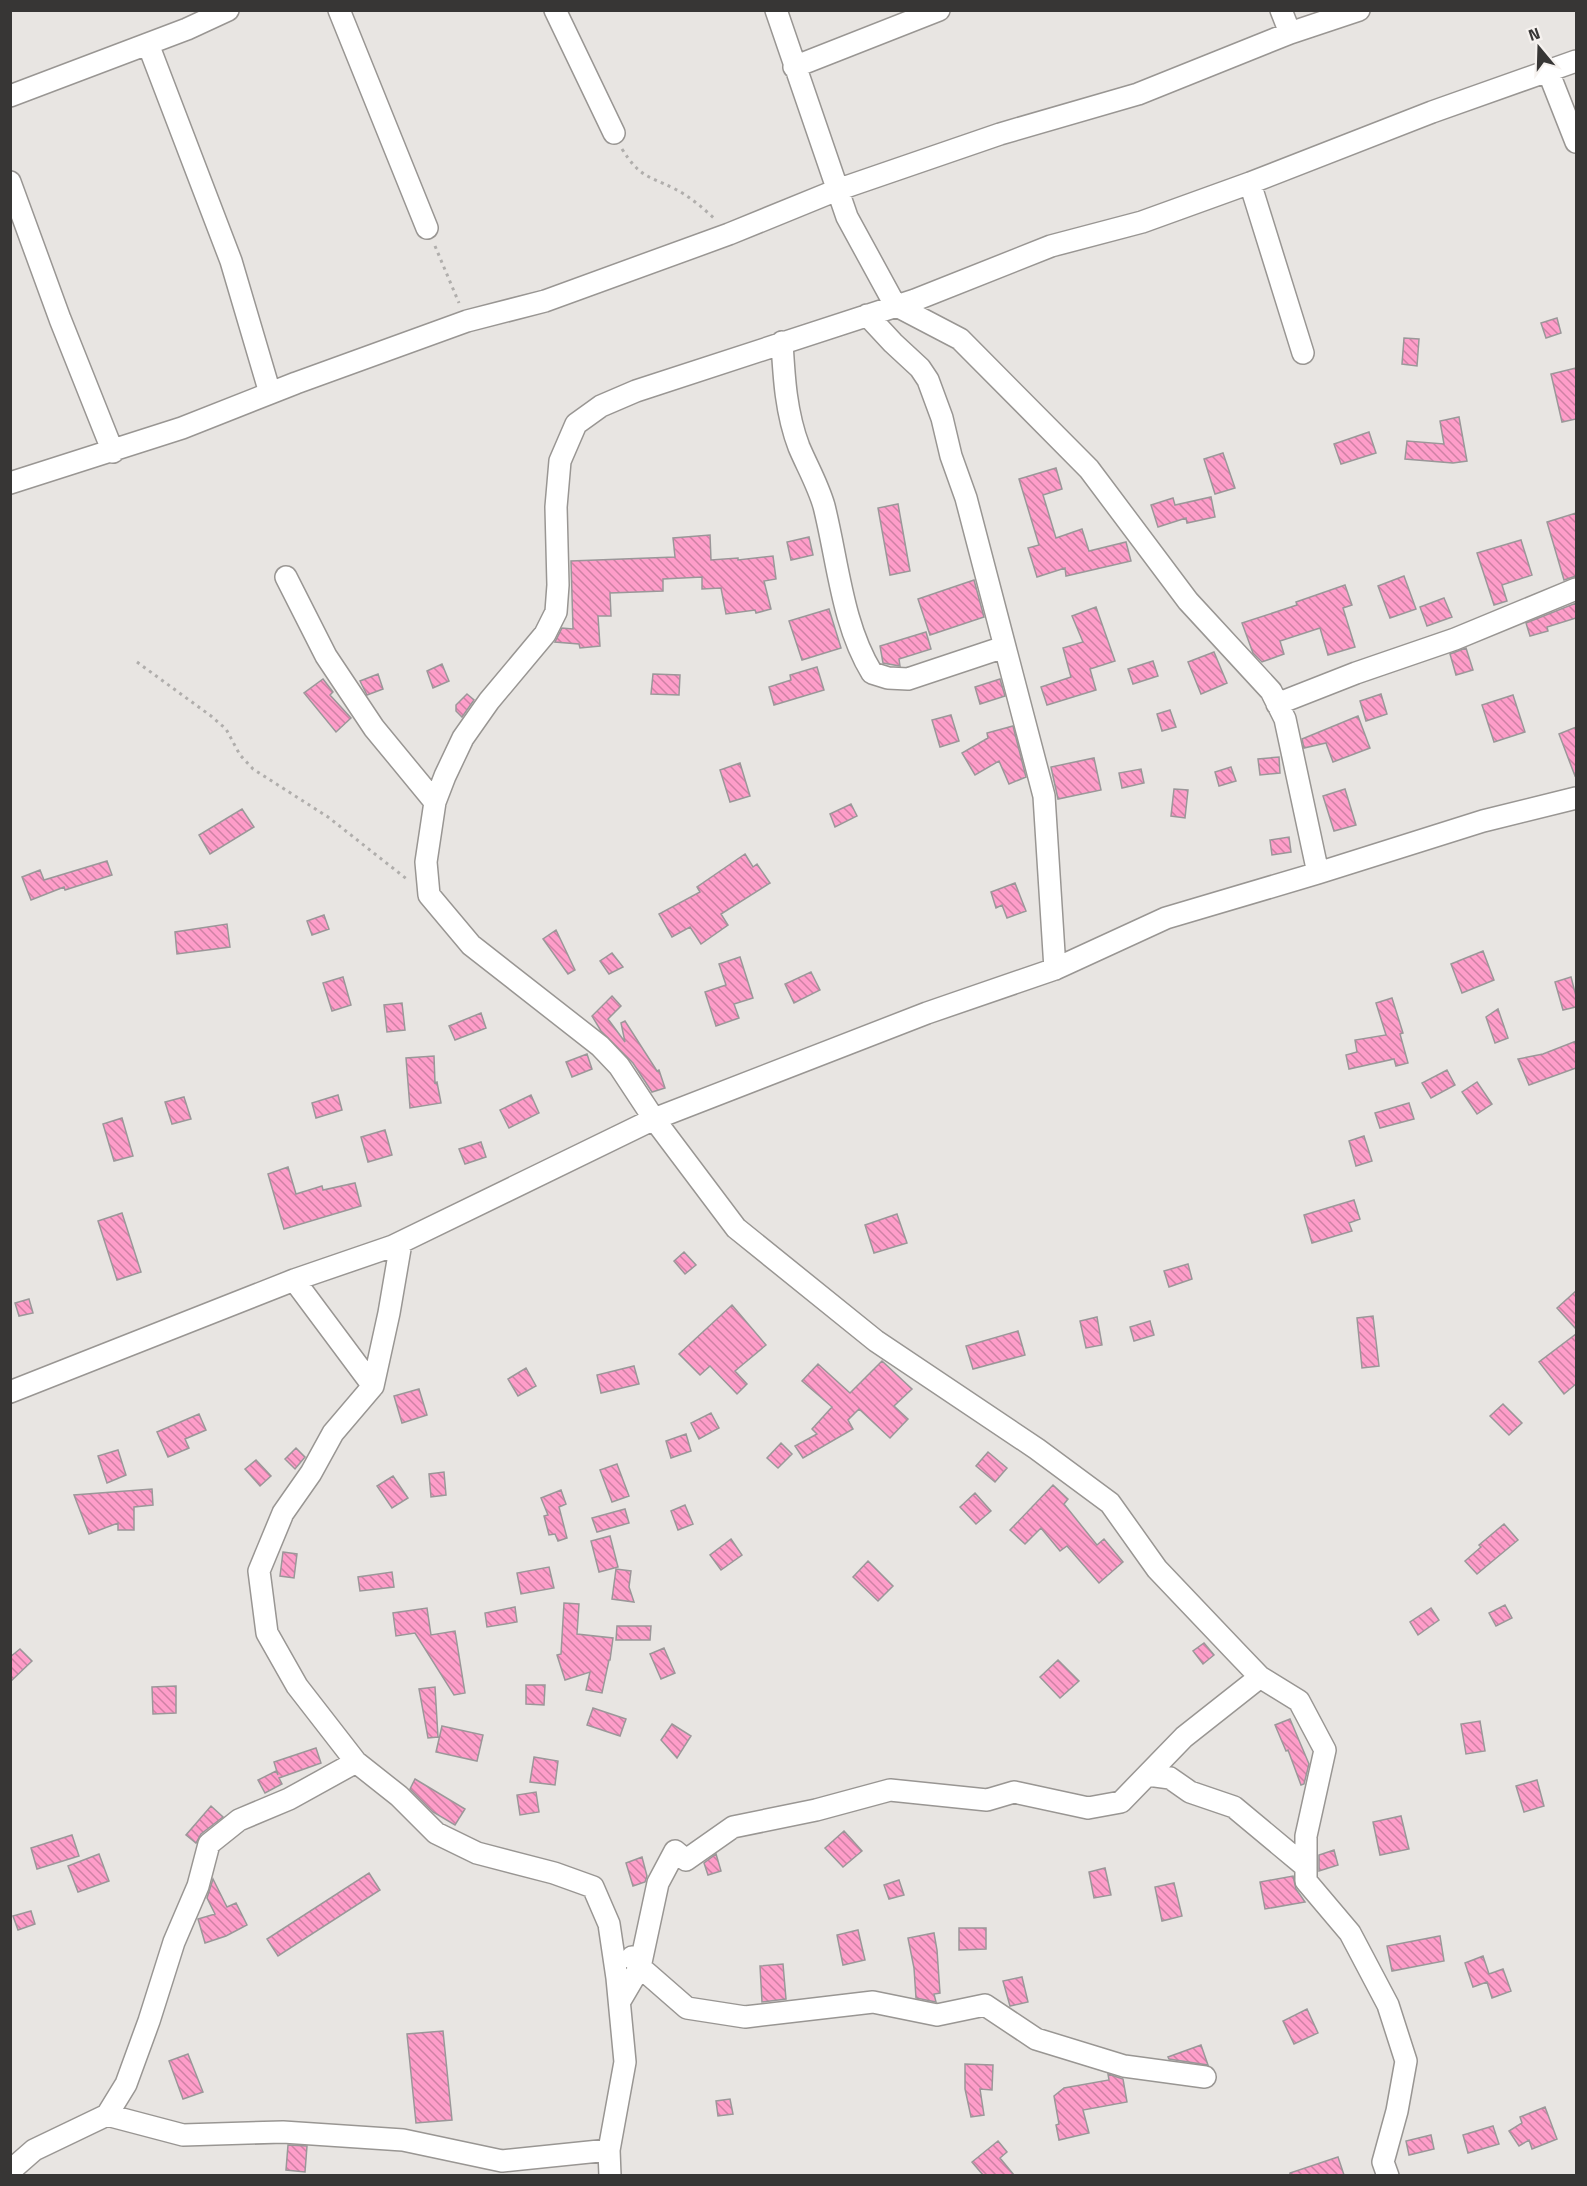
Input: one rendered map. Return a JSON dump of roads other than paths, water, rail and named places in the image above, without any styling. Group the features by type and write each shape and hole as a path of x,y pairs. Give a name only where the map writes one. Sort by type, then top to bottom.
{"street":[{"path":"10,96 148,44 228,10"},
{"path":"339,10 427,228"},
{"path":"555,10 614,133"},
{"path":"776,10 847,218 896,306 960,339 1089,469 1188,602 1270,691 1285,719 1318,873"},
{"path":"794,67 939,10"},
{"path":"1281,10 1290,33"},
{"path":"10,483 113,452 182,428 270,393 467,321 545,301 729,234 837,190 1000,134 1137,94 1290,33 1359,10"},
{"path":"148,44 231,261 270,393"},
{"path":"1388,2175 1383,2162 1397,2111 1406,2061 1389,2005 1350,1933 1306,1881 1306,1836 1325,1750 1299,1701 1260,1677 1157,1569 1110,1503 1038,1449 876,1341 736,1227 654,1119 620,1066 600,1046 471,945 429,895 426,862 435,802 463,738 489,701 545,634 556,612 558,585 556,507 560,462 576,424 601,406 636,391 896,306 1042,248 1142,222 1250,183 1432,112 1576,61"},
{"path":"1548,71 1576,142"},
{"path":"10,182 60,319 113,452"},
{"path":"1250,183 1303,353"},
{"path":"867,315 920,368 928,380 966,498 1044,796 1055,969"},
{"path":"782,342 785,391 798,444 822,497 840,584 862,656 872,673 888,678 908,679 1004,647"},
{"path":"286,578 332,665 374,728 435,802"},
{"path":"1277,704 1356,673 1455,639 1576,589"},
{"path":"10,1392 294,1280 402,1243 654,1119 927,1013 1055,969 1166,918 1483,821 1576,798"},
{"path":"402,1243 373,1386 333,1433 311,1473 283,1513 259,1570 267,1633 297,1686 356,1762 399,1796 436,1833 477,1853 554,1873 593,1887 609,1924 640,1967 687,2008 745,2017 873,2002 936,2015 985,2005 1036,2039 1124,2066 1205,2077"},
{"path":"294,1280 373,1386"},
{"path":"620,2001 640,1967 658,1883 675,1851 686,1860 733,1827 816,1810 890,1790 987,1800 1014,1792 1089,1808 1121,1802 1184,1737 1260,1677"},
{"path":"10,2171 34,2150 107,2115 126,2084 174,1942 198,1886 209,1844 239,1820 289,1799 356,1762"},
{"path":"1148,1775 1170,1778 1190,1792 1234,1808 1306,1867"},
{"path":"609,1924 626,2062 609,2150 610,2175"},
{"path":"107,2115 183,2135 283,2132 403,2140 502,2161 609,2150"}]}
